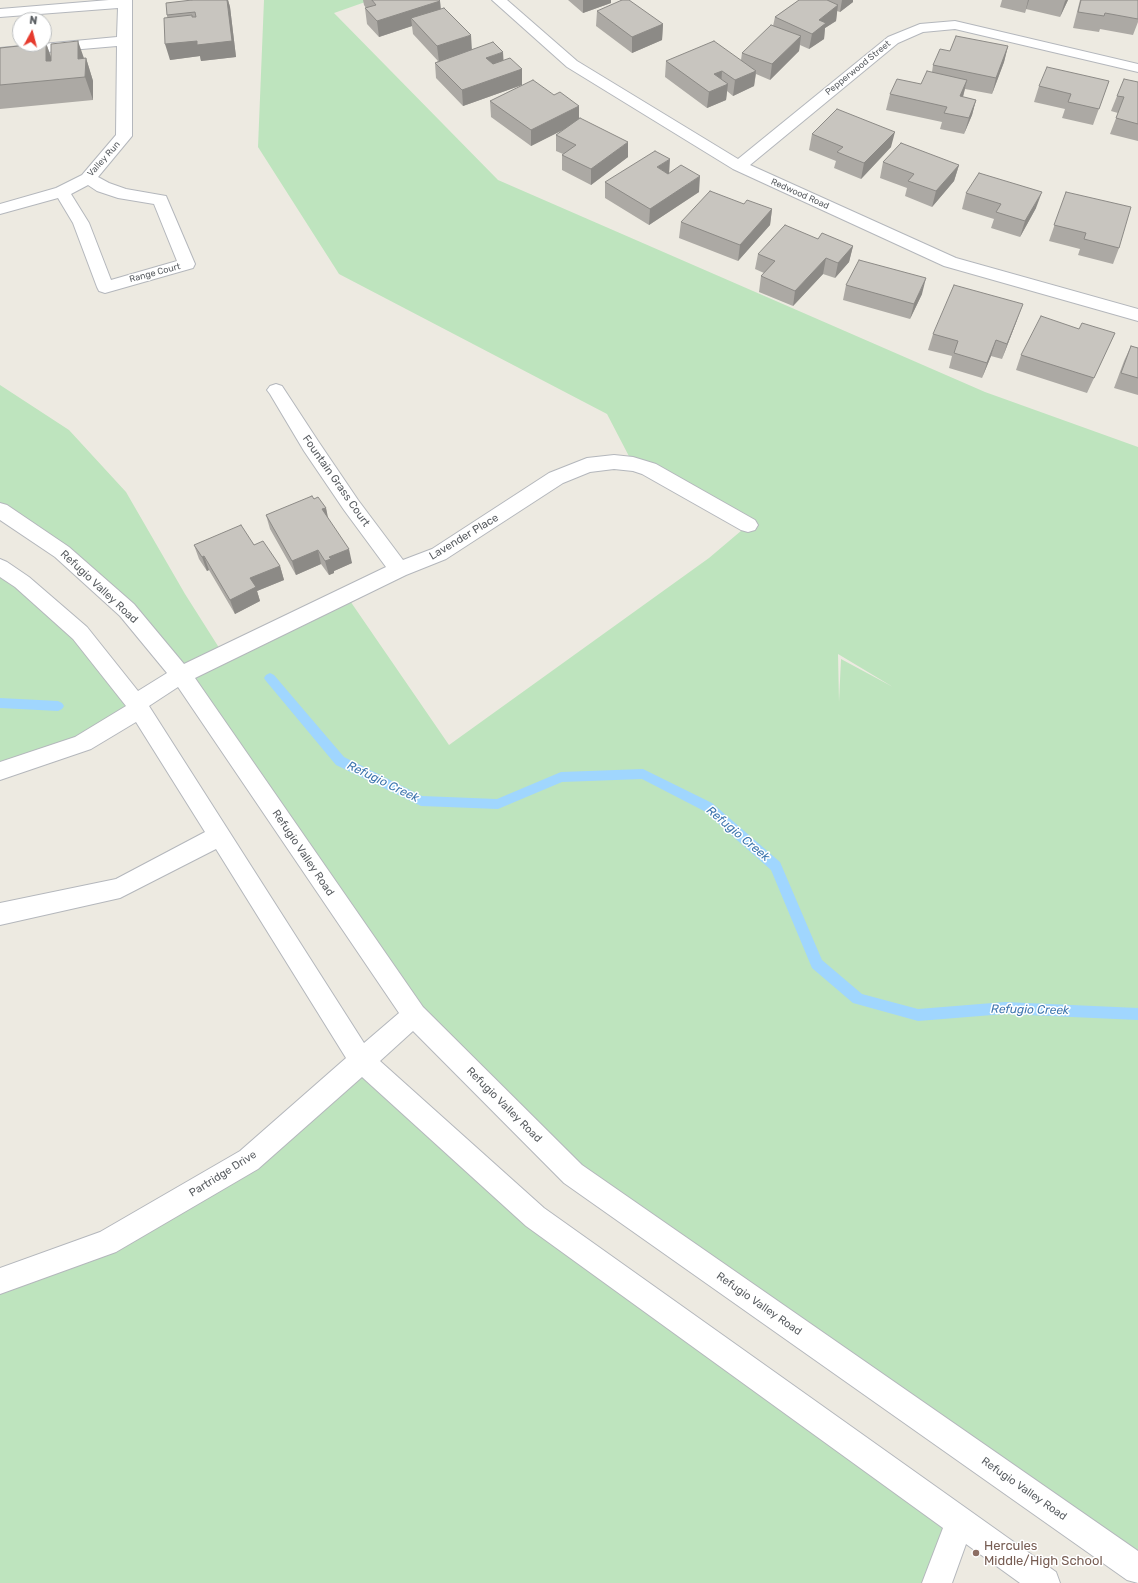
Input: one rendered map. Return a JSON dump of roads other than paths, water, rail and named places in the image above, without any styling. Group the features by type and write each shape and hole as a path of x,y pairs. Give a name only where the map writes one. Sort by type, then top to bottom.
{"street":[{"name":"Redwood Road","path":"499,0 572,64 739,166 950,262 1138,315"},
{"path":"0,13 125,1"},
{"name":"Valley Run","path":"0,209 62,192 88,178 124,136 125,1"},
{"name":"Pepperwood Street","path":"739,166 893,40 920,28 955,25 1138,68"},
{"path":"0,52 125,41"},
{"name":"Range Court","path":"62,192 81,223 105,287 187,264 160,200 124,194 103,187 88,178"},
{"name":"Fountain Grass Court","path":"276,390 351,506 399,570"},
{"name":"Lavender Place","path":"0,771 83,743 181,675 399,570 439,554 556,478 587,464 600,462 626,463 649,469 748,525"},
{"name":"Refugio Valley Road","path":"0,510 62,552 126,610 181,675 414,1015 573,1174 1138,1568"},
{"path":"0,567 22,582 80,633 138,706 362,1061 535,1217 1044,1583"},
{"path":"0,914 120,888 220,835"},
{"name":"Partridge Drive","path":"0,1280 107,1243 249,1160 414,1015"},
{"path":"937,1583 960,1522"}],"waterway":[{"name":"Refugio Creek","path":"270,678 340,761 421,801 498,804 561,777 643,774 708,807 776,866 817,964 858,999 918,1015 1005,1008 1138,1014"},
{"name":"Refugio Creek","path":"0,703 58,706"}],"place":[{"name":"Hercules Middle/High School","path":"976,1553"}]}
